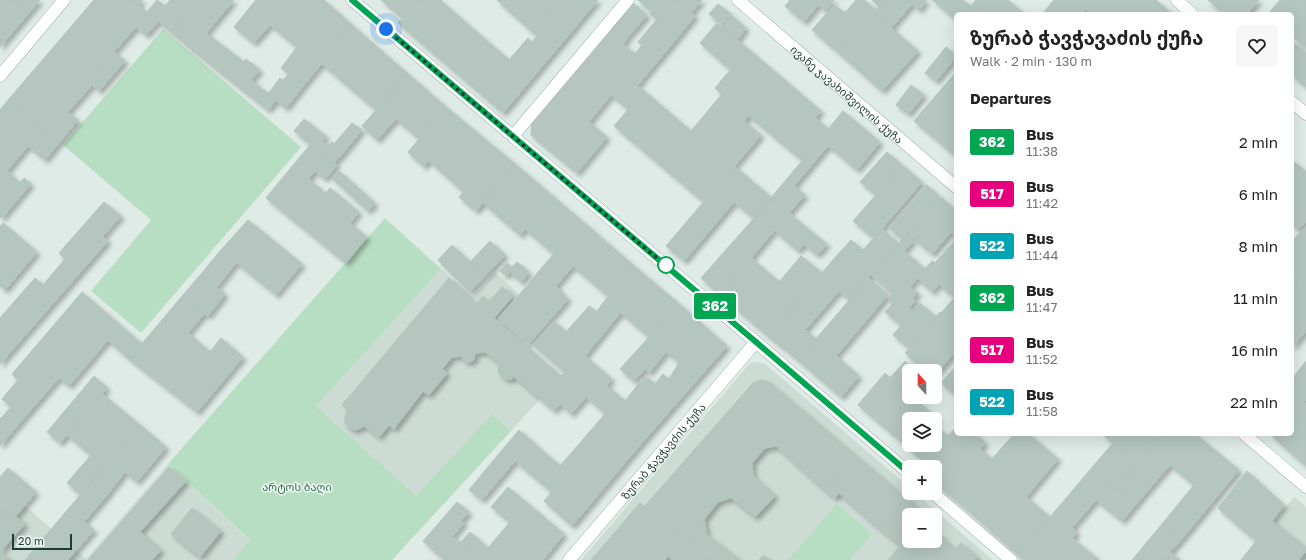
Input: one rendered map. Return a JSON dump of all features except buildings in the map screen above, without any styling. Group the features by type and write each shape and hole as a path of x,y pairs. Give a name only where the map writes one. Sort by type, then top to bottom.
{"street":[{"path":"0,76 64,0"},
{"path":"352,0 902,467"},
{"path":"513,136 628,0"},
{"name":"ივანე ჯავახიშვილის ქუჩა","path":"738,0 954,185"},
{"path":"1177,0 1190,12"},
{"path":"1294,104 1306,114"},
{"name":"ზურაბ ჭავჭავძის ქუჩა","path":"569,560 756,342"},
{"path":"1246,436 1306,487"},
{"path":"941,500 1011,560"}],"shaded area":[{"path":"441,269 473,297 495,272 519,294 497,318 561,376 511,431 492,414 416,497 316,406"},
{"path":"751,362 764,363 902,481 902,500 923,500 932,508 902,508 902,548 942,548 942,516 993,560 581,560"},
{"path":"168,464 250,541 233,560 0,560 0,484 86,559"},
{"path":"1294,497 1306,507 1306,560 1242,560"}],"green space":[{"path":"163,29 301,147 141,333 91,291 151,220 63,145"},
{"name":"არტოს ბაღი","path":"385,218 441,269 316,406 416,496 492,414 511,431 392,560 233,560 250,540 168,464"},
{"path":"837,504 872,534 849,560 788,560"}],"bus line":[{"name":"362","path":"352,0 902,467"}],"route":[{"path":"386,29 671,270 666,265"}]}
